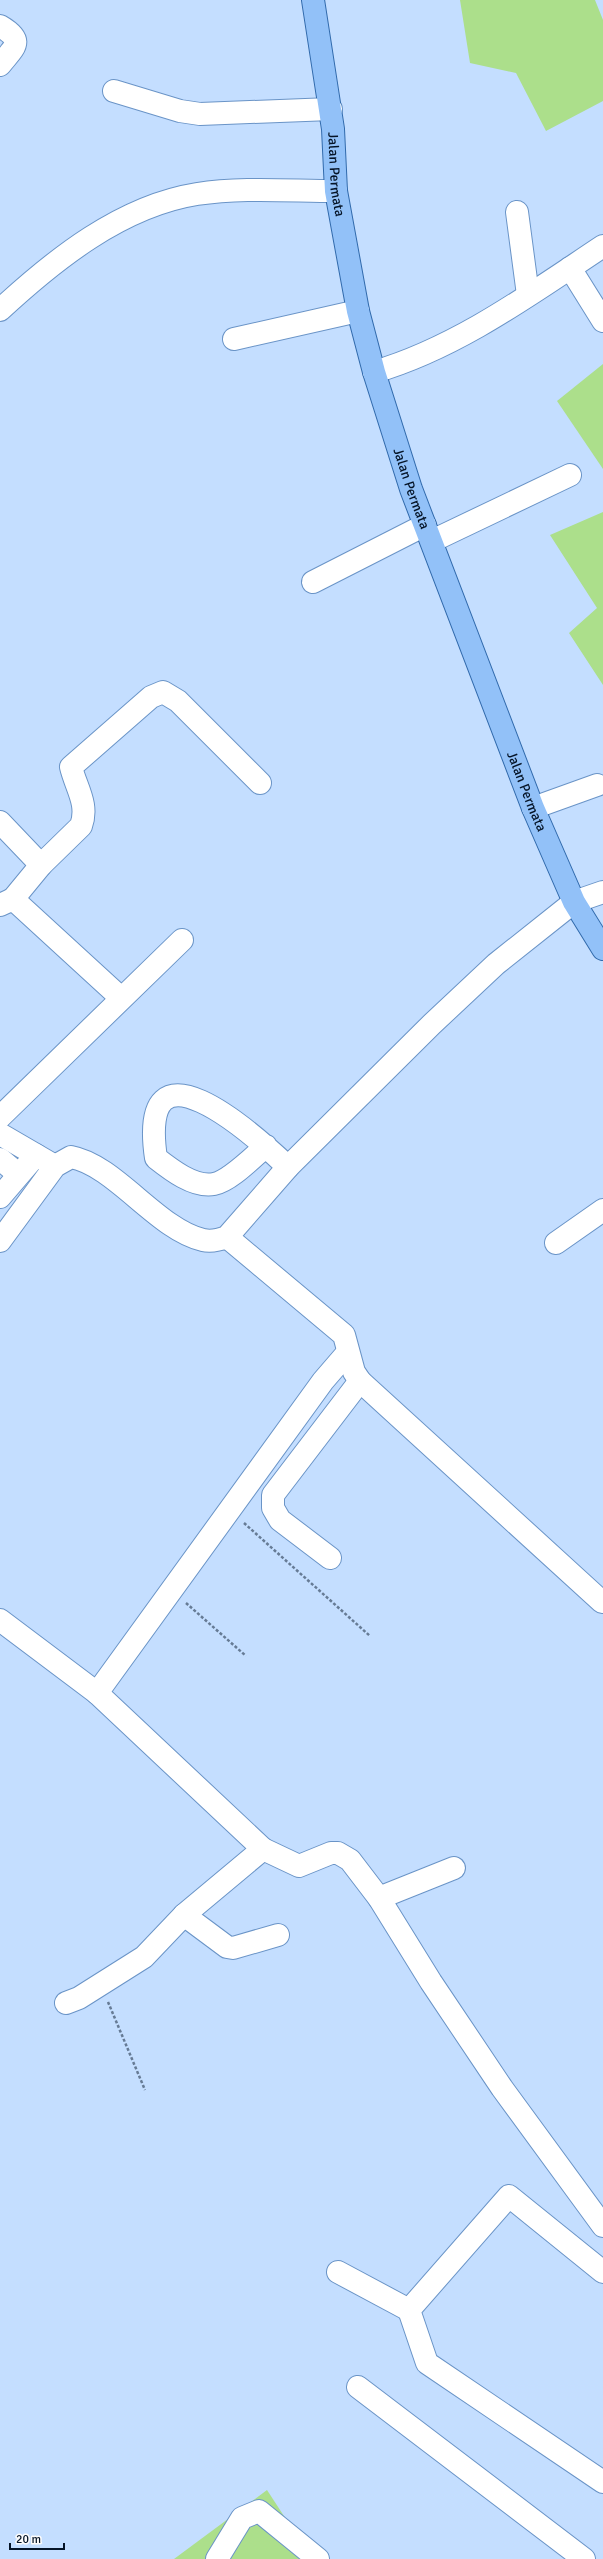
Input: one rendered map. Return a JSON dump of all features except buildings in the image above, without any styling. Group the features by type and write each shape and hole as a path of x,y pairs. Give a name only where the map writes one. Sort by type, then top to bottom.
{"main road":[{"name":"Jalan Permata","path":"313,0 331,109 336,191 358,311 374,372 411,489 533,808 574,902 603,949"}],"street":[{"path":"0,26 12,33 16,40 15,46 0,65"},
{"path":"114,91 180,110 200,114 331,109"},
{"path":"0,310 69,253 121,220 160,204 196,194 249,191 336,191"},
{"path":"517,212 528,295"},
{"path":"374,372 400,364 474,328 603,246"},
{"path":"570,268 603,322"},
{"path":"234,339 358,311"},
{"path":"313,582 570,475"},
{"path":"121,998 6,902 81,826 84,818 84,804 71,767 151,697 164,692 178,701 260,783"},
{"path":"533,808 597,785"},
{"path":"0,822 41,865"},
{"path":"0,1198 18,1174 46,1160 71,1157 80,1158 179,1229 203,1240 216,1241 227,1237 288,1167 432,1024 496,964 574,902 603,892"},
{"path":"0,1117 182,940"},
{"path":"266,1146 237,1172 214,1184 201,1183 170,1169 156,1158 154,1145 157,1109 161,1102 168,1098 175,1096 194,1098 217,1109 266,1146 288,1167"},
{"path":"0,1134 46,1160"},
{"path":"0,1159 18,1174"},
{"path":"0,1241 46,1160"},
{"path":"556,1244 603,1210"},
{"path":"227,1237 344,1335 354,1372 360,1381 602,1602"},
{"path":"96,1693 170,1590 231,1511 323,1381 348,1352"},
{"path":"330,1558 280,1520 273,1508 273,1495 360,1381"},
{"path":"0,1620 96,1693 263,1849 299,1866 331,1852 338,1853 350,1860 379,1898 431,1982 502,2088 603,2226"},
{"path":"66,2003 100,1985 144,1957 184,1915 263,1849"},
{"path":"379,1898 454,1868"},
{"path":"184,1915 227,1947 233,1948 278,1935"},
{"path":"410,2310 509,2196 603,2272"},
{"path":"338,2272 410,2310 427,2363 603,2482"},
{"path":"358,2387 584,2559"},
{"path":"218,2559 242,2518 259,2511 318,2559"}],"path":[{"path":"231,1511 370,1636"},
{"path":"170,1590 246,1656"},
{"path":"100,1985 145,2090"}],"green space":[{"path":"460,0 595,0 603,20 603,101 546,131 516,73 470,63"},
{"path":"603,364 603,469 557,401"},
{"path":"603,512 603,685 569,633 597,608 550,535"},
{"path":"267,2490 312,2559 174,2559"}]}
